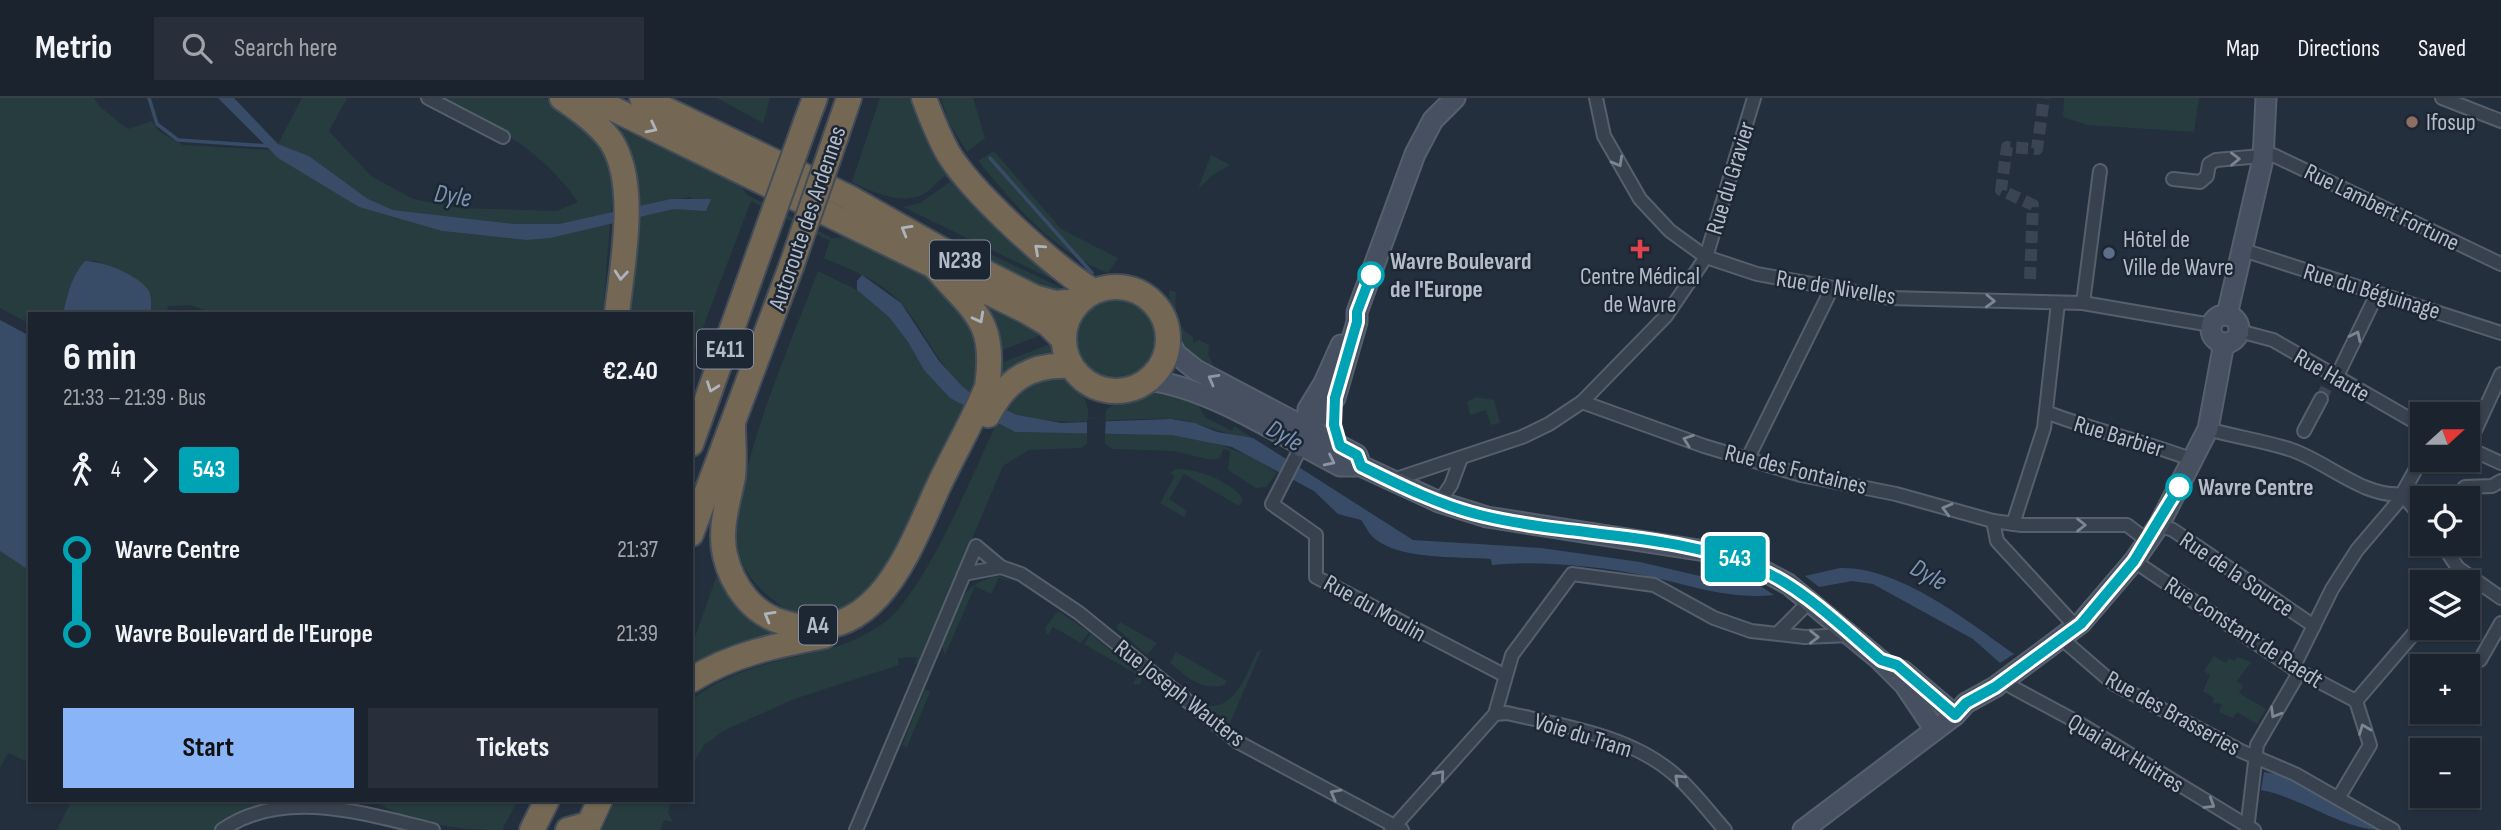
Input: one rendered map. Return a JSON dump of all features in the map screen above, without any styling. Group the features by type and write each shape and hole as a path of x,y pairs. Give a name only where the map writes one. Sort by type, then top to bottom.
{"highway":[{"path":"562,98 582,112 611,141 619,157 626,197 617,312"},
{"name":"N238","path":"591,98 1024,310 1048,324 1063,339"},
{"name":"N238","path":"642,98 848,197 949,254 1034,297 1055,303 1086,296"},
{"path":"803,98 806,122"},
{"name":"Autoroute des Ardennes","path":"693,438 815,98"},
{"name":"Autoroute des Ardennes","path":"693,529 849,98"},
{"path":"924,98 949,155 1029,240 1071,277 1086,296"},
{"name":"A4","path":"934,267 966,298 984,328 994,390"},
{"path":"1118,286 1149,297 1162,313 1169,341 1159,369 1148,380 1129,390 1105,390 1083,380 1070,366 1063,339 1070,312 1086,296 1118,286"},
{"name":"A4","path":"733,424 733,474 725,512 723,539 730,572 753,605 774,620 799,626 845,621 884,593 994,390 1034,369 1070,366"},
{"name":"A4","path":"693,679 717,665 747,654 848,631 876,617 909,578 973,429"},
{"path":"532,830 546,802"},
{"path":"568,830 580,802"},
{"path":"568,830 589,824 599,802"}],"main road":[{"path":"1340,446 1334,425 1335,398 1354,333 1357,312 1415,154 1433,120 1455,98"},
{"path":"1803,830 1955,715 1966,703 2069,633 2134,561 2153,533 2208,429 2225,329 2263,159 2266,98"},
{"path":"1302,445 1307,412 1324,383 1357,312"},
{"path":"1169,341 1176,354 1196,370 1265,407 1302,445 1340,446 1357,455 1361,466"},
{"path":"1148,380 1164,382 1219,403 1340,466 1361,466 1439,502 1487,517 1705,551 1760,569 1788,584 1881,660 1904,684 1935,730"},
{"path":"1265,407 1282,407 1315,395"},
{"path":"1302,445 1335,398"},
{"path":"1881,660 1897,665 1955,715"}],"street":[{"path":"428,98 503,137"},
{"name":"Rue de Nivelles","path":"1596,98 1604,136 1640,199 1670,230 1706,257 1756,274 1889,298 2083,303 2166,320"},
{"name":"Rue du Gravier","path":"1390,481 1522,437 1581,402 1666,316 1706,257 1754,98"},
{"path":"2442,98 2501,121"},
{"name":"Rue Lambert Fortune","path":"2173,179 2200,182 2207,176 2209,164 2216,160 2263,159 2273,155 2501,264"},
{"path":"2083,303 2100,171"},
{"name":"Rue du Béguinage","path":"2243,250 2501,333"},
{"path":"1748,458 1832,288"},
{"path":"2332,381 2377,294"},
{"path":"2013,524 2046,412 2057,303"},
{"name":"Rue Haute","path":"2166,320 2273,340 2332,381 2410,420"},
{"path":"2480,420 2501,374"},
{"path":"2299,441 2321,399"},
{"name":"Rue des Fontaines","path":"1581,402 1704,446 1801,475 1896,494 2013,524"},
{"name":"Rue Barbier","path":"2046,412 2086,428 2145,442 2193,460"},
{"path":"2208,429 2299,441 2369,489 2386,495 2401,494"},
{"name":"Rue du Moulin","path":"1302,445 1272,505 1316,535 1314,572 1322,581 1504,675"},
{"path":"2480,453 2501,463"},
{"path":"1439,502 1451,485 1461,458"},
{"path":"2249,829 2253,764 2261,737 2297,669 2332,589 2414,472"},
{"path":"2480,486 2492,486 2501,481"},
{"path":"2401,494 2410,504"},
{"name":"Rue des Brasseries","path":"1993,521 1997,541 2069,633 2114,684 2253,764 2295,774 2393,830"},
{"name":"Rue de la Source","path":"2013,524 2127,525 2153,533 2173,530 2314,626"},
{"name":"Rue Joseph Wauters","path":"856,830 976,546 1001,567 1021,574 1079,613 1170,690 1238,742 1396,829"},
{"path":"2450,556 2458,568 2501,598"},
{"name":"Rue Constant de Raedt","path":"2134,561 2297,669 2356,701"},
{"path":"964,574 1001,567"},
{"path":"1396,829 1495,715 1504,675 1512,655 1569,576 1648,583 1732,625 1767,633 1779,632 1805,637 1850,635"},
{"path":"1779,632 1809,602"},
{"path":"2480,660 2501,623"},
{"path":"2339,797 2370,745 2356,701 2410,638"},
{"name":"Quai aux Huitres","path":"2015,672 2012,687 2077,722 2249,829"},
{"name":"Voie du Tram","path":"1495,715 1530,718 1617,741 1659,762 1687,785 1725,830"},
{"path":"222,830 258,811 300,807 346,810 433,830"}],"green space":[{"path":"0,98 94,98 100,107 128,129 152,121 159,131 183,145 270,150 359,207 442,231 526,240 610,224 603,312 209,312 190,305 168,306 167,312 151,312 151,294 97,261 85,261 80,267 68,292 63,312 28,312 28,323 0,308"},
{"path":"302,98 347,98 329,131 371,176 413,199 459,208 557,211 578,202 549,168 498,129 440,98 547,99 575,118 604,149 613,182 611,213 559,224 515,224 393,210 368,199 309,156 278,144"},
{"path":"717,98 770,98 763,123"},
{"path":"880,98 914,98 1062,284 903,207 920,203 950,182 945,176 924,194 906,199 888,196 852,182"},
{"path":"941,98 973,98 985,138 967,152 948,121"},
{"path":"2064,98 2199,98 2194,132 2088,125 2063,117"},
{"path":"613,125 740,185 747,195 832,238 844,237 944,285 974,317 983,384 1065,377 1082,395 1088,418 1105,417 1106,410 1120,400 1163,389 1197,403 1205,417 1232,431 1234,426 1252,438 1181,420 1067,422 1016,415 992,406 958,383 911,315 894,296 866,277 824,258 830,241 751,201 693,354 693,312 625,312 634,218 674,209 701,209 690,197 634,207"},
{"path":"994,151 1061,229 1118,258 1108,273 1088,264 1052,240 1021,210 978,161"},
{"path":"1211,155 1230,165 1211,176 1198,189"},
{"path":"975,247 1064,289 1069,282 1080,287 1059,295 987,266"},
{"path":"818,271 857,290 889,317 924,370 968,409 906,540 878,587 856,606 824,616 793,613 768,596 748,574 738,546 738,517 753,447"},
{"path":"1169,290 1176,292 1179,323 1193,337 1193,343 1199,340 1209,345 1208,355 1214,366 1193,358 1182,345 1172,317"},
{"path":"972,292 1048,332 995,353"},
{"path":"1116,298 1131,301 1144,310 1153,323 1156,338 1153,353 1144,366 1131,375 1116,378 1101,375 1088,366 1079,353 1076,338 1079,323 1088,310 1101,301"},
{"path":"1055,342 1057,357 996,385 999,364"},
{"path":"1476,397 1494,400 1500,423 1491,425 1486,410 1470,415 1467,402"},
{"path":"997,423 1015,432 1087,433 1087,444 1081,448 1029,450 1003,466 920,661 915,664 917,657 898,658 899,665 794,699 725,730 704,745 693,764 693,700 707,689 743,671 841,645 873,630 887,620 927,568"},
{"path":"1105,432 1150,432 1195,438 1238,451 1277,473 1266,487 1256,488 1228,470 1230,451 1223,449 1220,458 1211,460 1174,451 1113,449 1105,444"},
{"path":"1176,469 1214,477 1232,487 1243,500 1239,506 1184,474 1169,499 1187,511 1184,517 1160,503 1175,476 1170,473"},
{"path":"0,551 28,570 28,762 8,753 0,768"},
{"path":"718,572 776,632 693,665 693,642"},
{"path":"998,576 1016,582 999,578 991,594 975,586 945,655 942,646 960,601 974,585"},
{"path":"1058,611 1089,632 1081,643 1053,627 1048,635 1046,633 1045,628"},
{"path":"1120,622 1157,643 1147,655 1116,628"},
{"path":"1091,634 1142,677 1140,685 1133,684 1138,675 1084,644"},
{"path":"1262,649 1229,725 1200,704 1211,706 1229,699 1242,683 1257,652"},
{"path":"1176,652 1227,681 1224,685 1208,686 1194,681 1170,663"},
{"path":"2214,656 2226,663 2229,658 2234,661 2238,657 2251,662 2237,681 2243,686 2239,693 2266,709 2257,724 2237,712 2233,718 2219,712 2222,704 2212,703 2214,698 2203,691 2210,675 2204,671"},
{"path":"925,689 930,692 907,747 902,745"},
{"path":"71,802 269,802 241,811 223,821 214,830 57,830"},
{"path":"377,802 517,802 502,830 435,824"},
{"path":"615,802 670,802 668,812 673,822 664,820 660,830 602,830"}],"water":[{"path":"218,98 234,98 278,144 309,156 368,199 393,210 515,224 559,224 671,199 711,199 706,211 674,209 550,238 526,240 442,231 359,207 278,158"},
{"path":"85,261 93,262 129,274 149,291 151,312 63,312 68,292"},
{"path":"862,275 901,303 939,361 962,386 973,395 1017,415 1061,423 1171,419 1195,423 1217,432 1253,438 1413,540 1541,548 1640,562 1721,581 1756,583 1774,595 1724,593 1606,569 1528,563 1492,565 1491,559 1410,553 1380,543 1361,520 1338,514 1314,491 1232,447 1172,435 1015,432 950,398 924,370 889,317 857,290 857,281"},
{"path":"0,320 28,335 28,570 0,551"},
{"path":"1840,568 1886,576 1909,586 1954,612 2014,654 2000,663 1973,639 1873,584 1852,581 1819,587 1805,576"},
{"path":"2264,772 2288,776 2384,830 2353,825 2261,790"}],"pier":[{"path":"1106,417 1105,435 1087,437 1087,419"}],"waterway":[{"path":"149,98 157,124 178,140 269,146"},
{"path":"990,158 1092,273"}],"tunnel":[{"path":"2030,279 2033,205 2001,190 2007,147 2037,149 2044,98"},
{"path":"2321,399 2327,387"}],"bus line":[{"name":"543","path":"1371,275 1357,312 1357,322 1334,408 1334,425 1340,446 1357,455 1361,466 1439,502 1487,517 1705,551 1760,569 1788,584 1881,660 1897,665 1955,715 1966,703 1995,687 2081,624 2134,561 2159,525 2179,487"}],"place":[{"name":"Ifosup","path":"2412,122"},
{"name":"Centre Médical de Wavre","path":"1640,249"},
{"name":"Hôtel de Ville de Wavre","path":"2109,253"},
{"name":"Wavre Boulevard de l'Europe","path":"1371,275"},
{"name":"Wavre Centre","path":"2179,487"}],"water label":[{"name":"Dyle","path":"453,195"},
{"name":"Dyle","path":"1285,435"},
{"name":"Dyle","path":"1929,574"}]}
